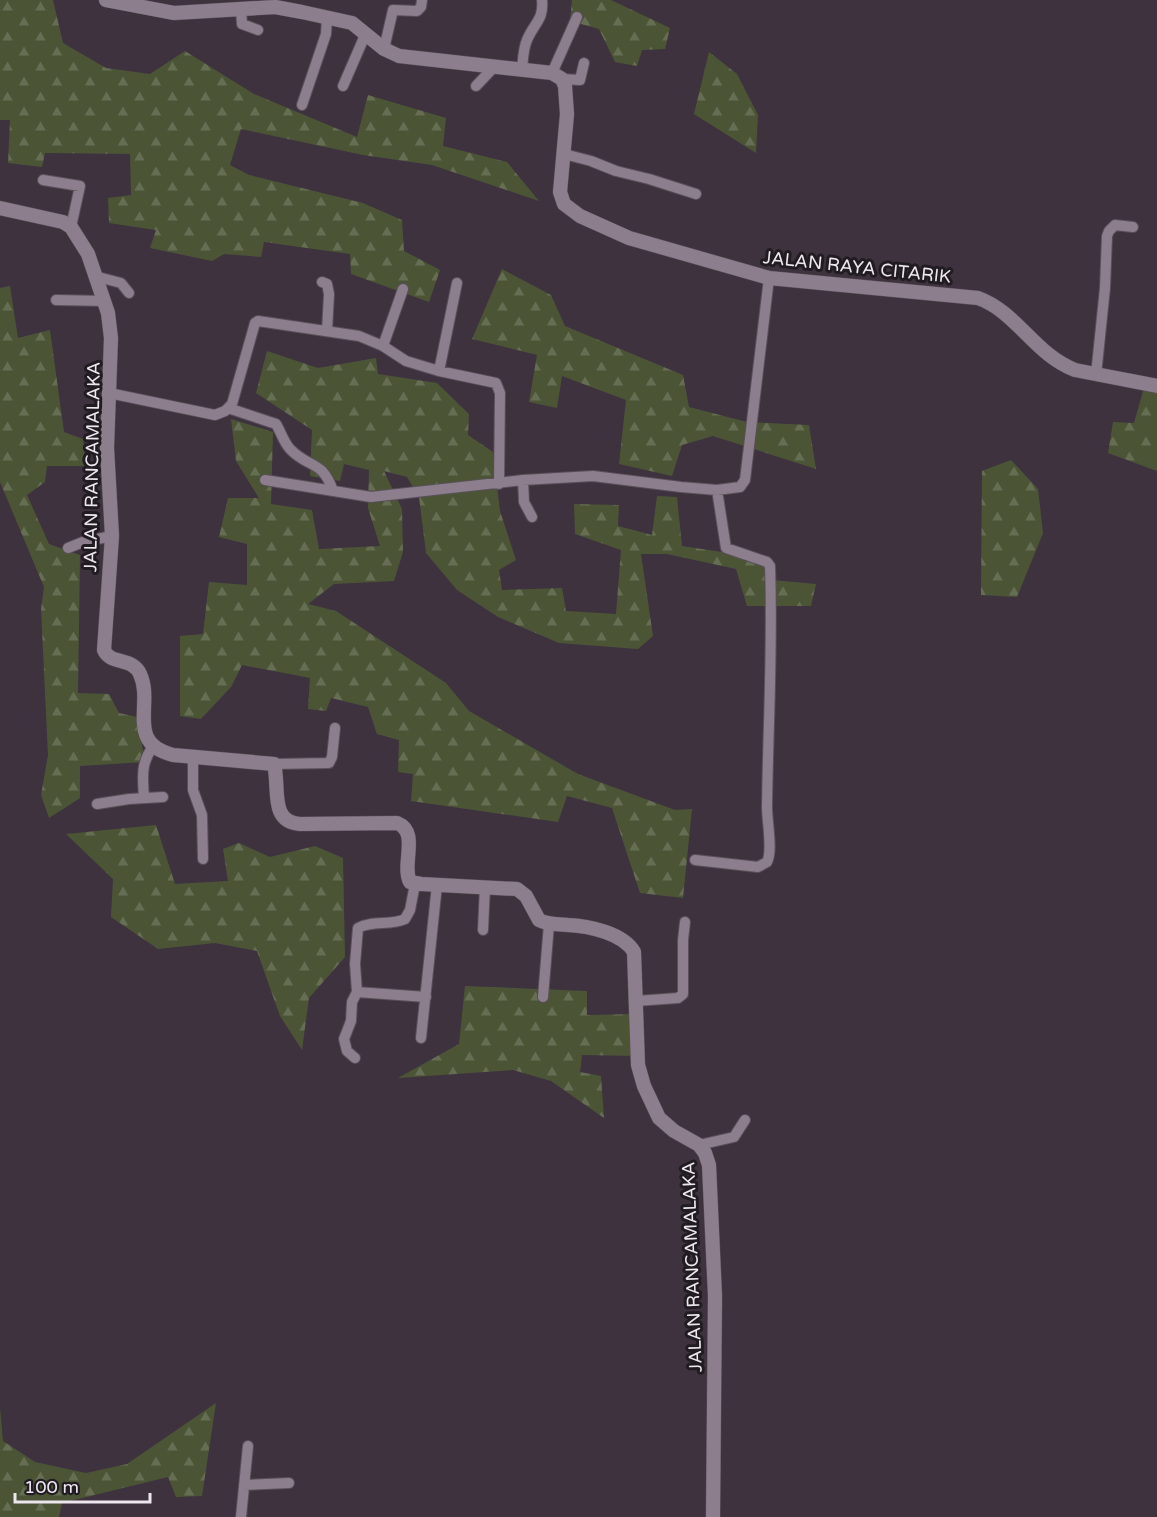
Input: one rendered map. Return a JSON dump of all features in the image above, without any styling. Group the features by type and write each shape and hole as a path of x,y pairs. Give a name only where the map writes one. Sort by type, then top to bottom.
{"street":[{"path":"106,0 174,13 212,6 241,9 276,4 352,24 384,49 399,56 522,70 580,80 584,63"},
{"path":"384,49 393,10 417,11 422,0"},
{"path":"522,70 526,43 541,18 542,0"},
{"path":"241,9 242,24 258,30"},
{"path":"302,105 327,34 327,17"},
{"path":"557,76 577,18"},
{"path":"343,86 366,33"},
{"path":"476,86 494,67"},
{"name":"JALAN RAYA CITARIK","path":"557,76 565,86 567,114 560,192 564,204 570,210 629,238 769,278 978,298 991,302 1002,310 1040,349 1063,366 1157,387"},
{"path":"564,154 696,194"},
{"path":"0,208 63,222 71,226 80,186 43,180"},
{"path":"1096,375 1105,288 1107,236 1115,225 1133,227"},
{"name":"JALAN RANCAMALAKA","path":"71,226 88,254 98,277 108,313 111,338 107,448 112,536 104,650 109,657 130,662 140,672 144,686 143,719 148,741 153,747"},
{"path":"98,277 121,283 129,294"},
{"path":"265,480 372,497 523,480 593,476 717,490 740,487 745,480 769,278"},
{"path":"322,282 327,284 329,291 327,331"},
{"path":"439,370 457,283"},
{"path":"383,346 403,288"},
{"path":"56,300 105,301"},
{"path":"109,393 215,415 231,404 255,323 262,320 359,336 383,346 406,361 496,383 500,393 499,484"},
{"path":"228,408 276,424 285,443 292,451 327,475 333,491"},
{"path":"523,480 524,502 532,517"},
{"path":"696,860 759,867 767,862 770,852 767,815 772,622 770,566 766,562 726,548 717,490"},
{"path":"68,548 83,542 112,536"},
{"path":"144,798 143,767 146,756 153,747 166,753 193,757 274,764 328,763 332,757 335,728"},
{"path":"193,757 193,790 202,815 203,859"},
{"path":"274,764 278,809 286,821 300,824 390,823 402,825 409,837 407,877 410,882 512,887 522,891 539,920 549,924 543,997"},
{"path":"97,804 163,797"},
{"path":"355,1058 347,1051 344,1039 352,1017 352,1002 357,992 355,974 358,928 365,925 394,923 405,919 409,915 415,884"},
{"path":"421,1038 437,885"},
{"path":"483,930 485,886"},
{"path":"636,1001 678,998 683,994 685,922"},
{"name":"JALAN RANCAMALAKA","path":"549,924 567,924 601,931 628,943 635,956 638,1065 649,1100 663,1122 699,1145 709,1165 715,1296 713,1517"},
{"path":"357,992 426,997"},
{"path":"699,1145 734,1137 745,1120"},
{"path":"241,1517 248,1446"},
{"path":"244,1485 289,1483"}],"green space":[{"path":"0,0 53,0 63,43 106,68 150,74 185,51 254,94 357,137 368,95 446,118 443,146 507,162 539,201 432,165 363,155 241,129 230,165 249,175 363,203 402,220 404,251 440,270 429,302 351,274 350,254 264,242 261,257 224,254 212,261 150,248 156,230 109,223 108,198 131,195 130,154 45,153 42,167 8,163 10,120 0,120"},
{"path":"572,0 611,0 670,28 665,49 642,50 637,66 615,62 599,29 570,21"},
{"path":"709,52 737,74 758,115 756,153 694,114"},
{"path":"502,269 551,295 565,326 683,375 689,407 747,422 809,425 816,469 713,436 682,445 672,476 619,464 626,400 562,376 557,408 529,402 537,355 472,339"},
{"path":"10,286 18,338 50,330 64,432 83,439 86,466 47,466 45,482 27,495 49,544 80,555 78,693 109,694 119,713 137,717 145,762 80,766 80,798 49,818 41,795 48,755 41,609 44,587 0,482 0,288"},
{"path":"267,351 318,368 376,358 378,374 437,383 469,414 468,435 493,452 500,511 516,560 499,570 502,590 562,588 566,611 616,614 621,550 575,534 574,504 619,505 618,526 652,535 657,496 677,497 682,546 761,558 772,580 816,584 811,606 747,606 736,569 667,554 641,554 653,636 638,649 559,643 498,617 457,590 426,553 419,497 407,477 384,471 402,509 403,552 394,581 334,584 308,604 336,611 446,683 469,711 578,774 675,810 692,809 683,898 640,893 612,808 567,796 558,822 411,801 413,774 398,772 399,740 377,734 368,707 331,698 326,711 308,709 310,678 242,665 231,687 201,719 180,716 180,636 203,634 209,582 247,585 247,544 219,537 228,498 259,498 236,461 231,419 273,432 271,504 312,510 319,549 380,546 368,508 369,470 344,464 340,481 310,476 312,430 256,393"},
{"path":"1144,388 1157,389 1157,471 1108,453 1113,422 1134,423"},
{"path":"1011,460 1038,489 1043,533 1017,597 981,595 982,471"},
{"path":"156,825 175,884 228,881 223,849 239,843 270,857 315,846 343,858 345,957 309,998 302,1050 280,1016 257,951 215,943 158,949 111,917 113,879 66,834"},
{"path":"465,986 587,991 587,1015 634,1014 638,1056 582,1055 580,1072 601,1076 604,1118 551,1081 513,1070 398,1078 459,1044"},
{"path":"216,1403 202,1496 176,1497 168,1477 62,1503 59,1517 0,1517 0,1408 3,1441 35,1462 86,1473 127,1464"}]}
